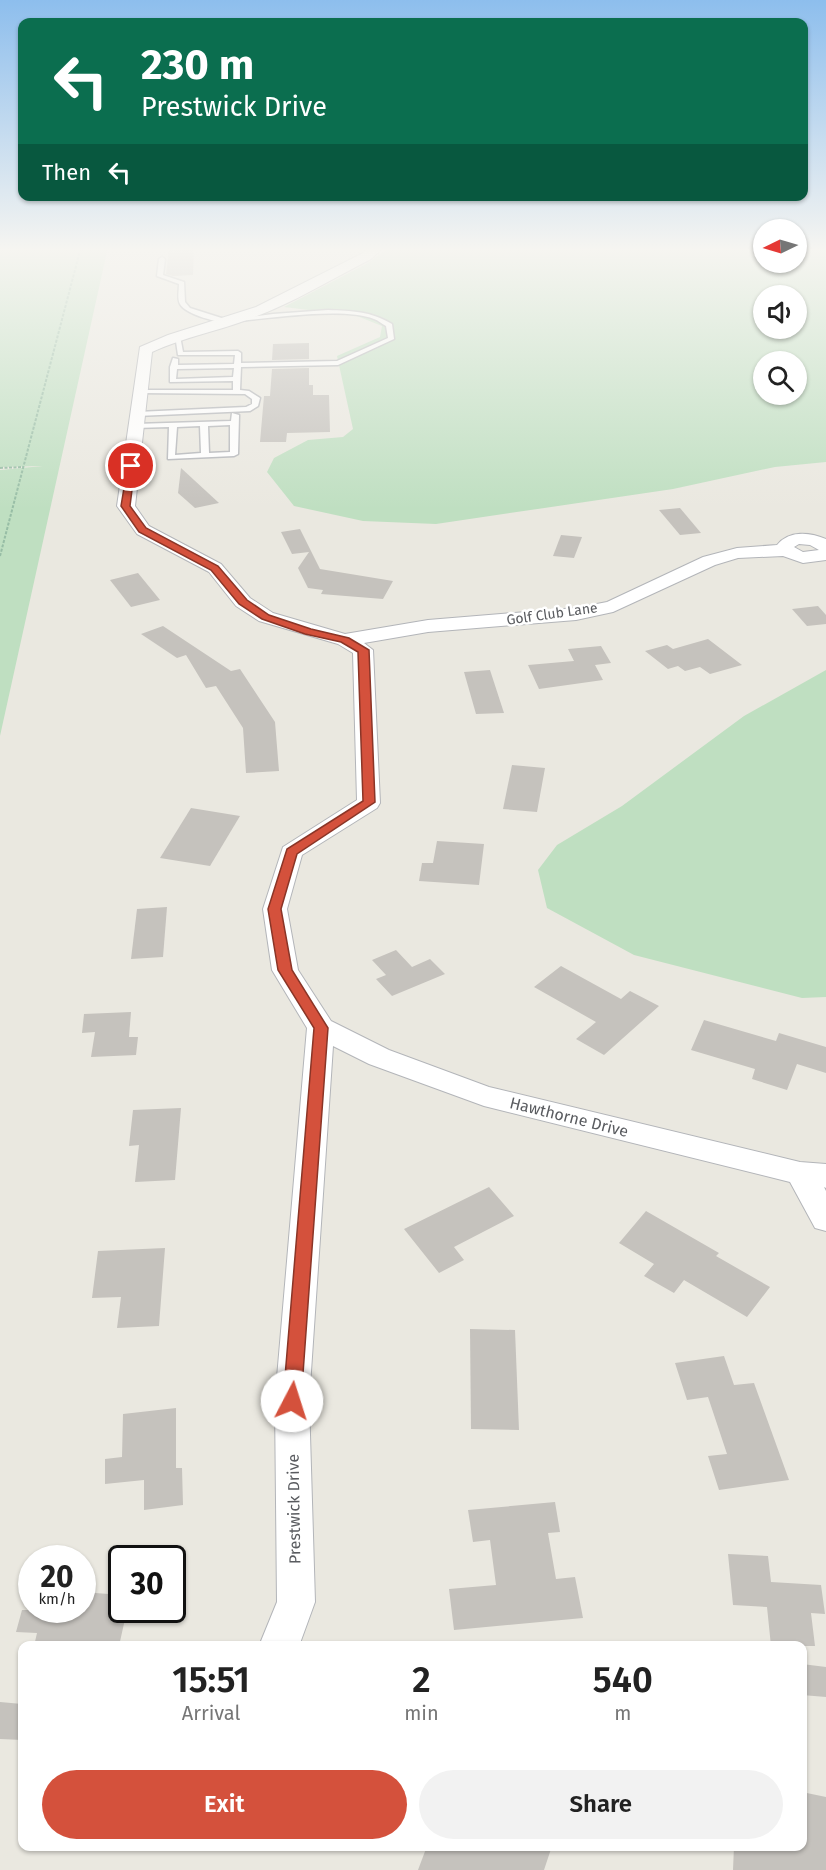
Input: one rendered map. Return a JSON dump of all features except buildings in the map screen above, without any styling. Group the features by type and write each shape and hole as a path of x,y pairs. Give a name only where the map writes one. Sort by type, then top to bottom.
{"street":[{"path":"203,334 179,345 168,338 145,350 126,506 143,530 214,568 243,602 266,617 308,632 345,640 363,650 369,802 291,852 275,909 285,970 321,1028"},
{"name":"Golf Club Lane","path":"786,549 786,544 801,539 814,540 826,547"},
{"name":"Golf Club Lane","path":"345,640 428,626 576,614 613,606 709,561 736,553 786,549 801,557 816,558 826,554"},
{"name":"Hawthorne Drive","path":"321,1028 379,1057 484,1096 813,1175"},
{"name":"Prestwick Drive","path":"281,1641 296,1602 292,1401 321,1028"},
{"path":"813,1175 826,1219"}],"lane":[{"path":"173,367 338,363 391,339 393,334"},
{"path":"236,391 237,379 237,365 238,353 179,345 174,360 172,381 237,379"},
{"path":"236,391 247,392 256,398 256,405 247,409 137,411 236,391"},
{"path":"173,425 171,457 234,454 236,410"},
{"path":"137,411 173,425 234,423"},
{"path":"204,424 205,455"}],"path":[{"path":"0,556 58,334"},
{"path":"0,468 23,467"}],"green space":[{"path":"0,334 89,334 0,736 0,470 43,466 0,467"},
{"path":"380,334 753,334 753,339 807,339 807,334 826,334 826,462 775,467 673,489 436,524 363,521 294,506 267,472 274,458 308,440 343,437 353,429 337,356 380,337"},
{"path":"826,670 826,997 802,998 634,955 547,908 538,870 557,845 622,806 744,716"}],"route":[{"path":"131,466 126,506 143,530 214,568 243,602 266,617 308,632 345,640 363,650 369,802 291,852 275,909 285,970 321,1028 292,1401"}]}
